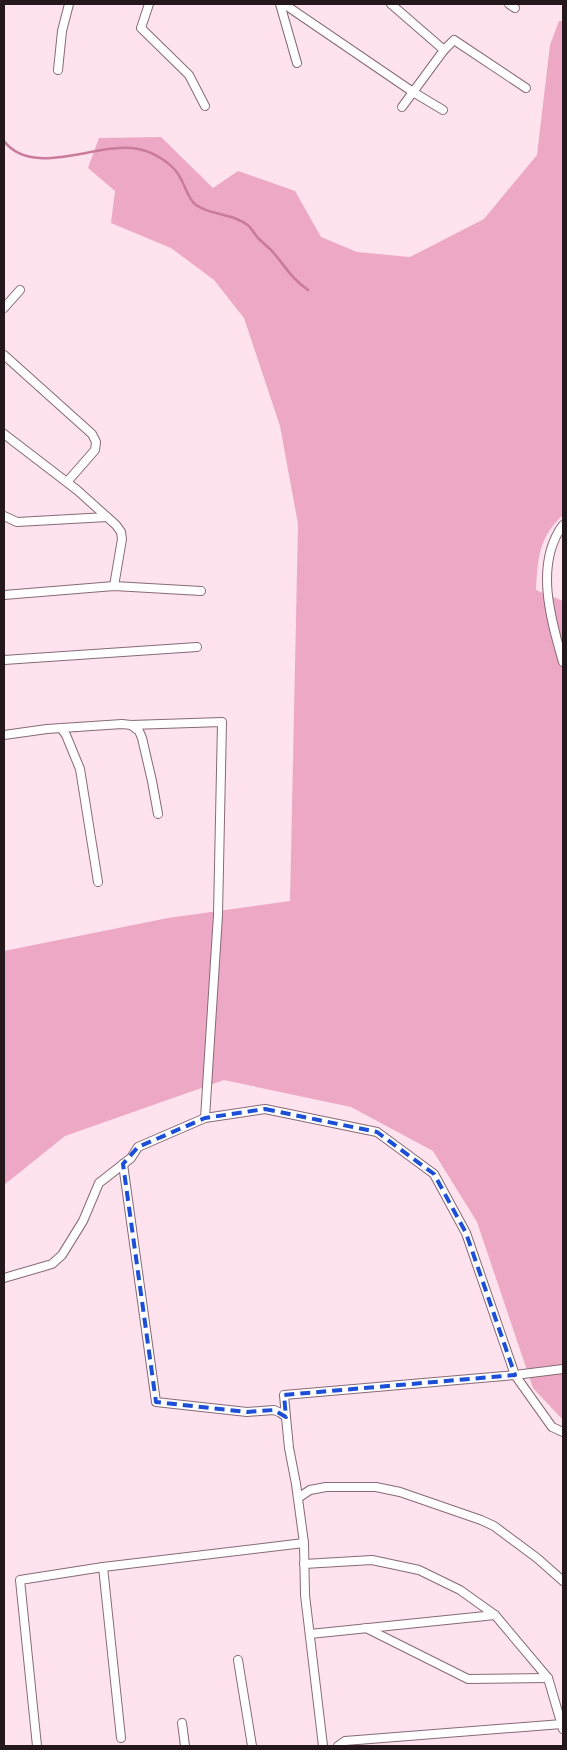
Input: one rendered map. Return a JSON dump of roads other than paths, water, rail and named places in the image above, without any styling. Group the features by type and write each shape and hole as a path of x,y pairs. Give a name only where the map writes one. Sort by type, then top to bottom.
{"street":[{"path":"58,70 62,31 68,4"},
{"path":"149,4 141,28 189,75 206,106"},
{"path":"280,4 297,63"},
{"path":"284,4 413,92 443,110"},
{"path":"391,4 444,50"},
{"path":"402,107 444,50 454,40 526,88"},
{"path":"4,308 20,290"},
{"path":"4,356 92,434 96,442 95,450 67,482"},
{"path":"4,434 67,482 121,532 122,539 114,586"},
{"path":"4,516 16,522 107,517"},
{"path":"563,525 555,538 548,571 548,593 553,626 563,662"},
{"path":"4,595 114,586 201,590"},
{"path":"4,660 197,647"},
{"path":"4,735 61,728 122,724 222,722 218,915 205,1118"},
{"path":"131,725 139,731 142,738 158,814"},
{"path":"61,728 66,735 80,769 98,882"},
{"path":"4,1278 52,1264 62,1255 83,1220 99,1183 131,1158 138,1147 205,1118 265,1109 377,1132 434,1174 466,1233 515,1375 552,1427 563,1432"},
{"path":"123,1164 156,1402 247,1412 274,1410 281,1412 286,1417"},
{"path":"323,1746 305,1596 304,1543 289,1448 284,1395 515,1375 563,1369"},
{"path":"298,1498 310,1490 326,1487 376,1487 400,1492 494,1526 537,1558 563,1581"},
{"path":"37,1746 20,1580 103,1567 304,1543"},
{"path":"304,1564 372,1560 419,1570 460,1590 495,1615 548,1678 563,1727 345,1741 338,1746"},
{"path":"103,1567 121,1738"},
{"path":"310,1634 495,1615"},
{"path":"366,1628 468,1679 548,1678"},
{"path":"238,1660 252,1746"},
{"path":"182,1723 185,1746"}],"waterway":[{"path":"4,141 16,152 32,157 49,158 122,148 138,149 157,156 174,168 193,203 202,209 236,219 249,226 292,276 308,290"}]}
